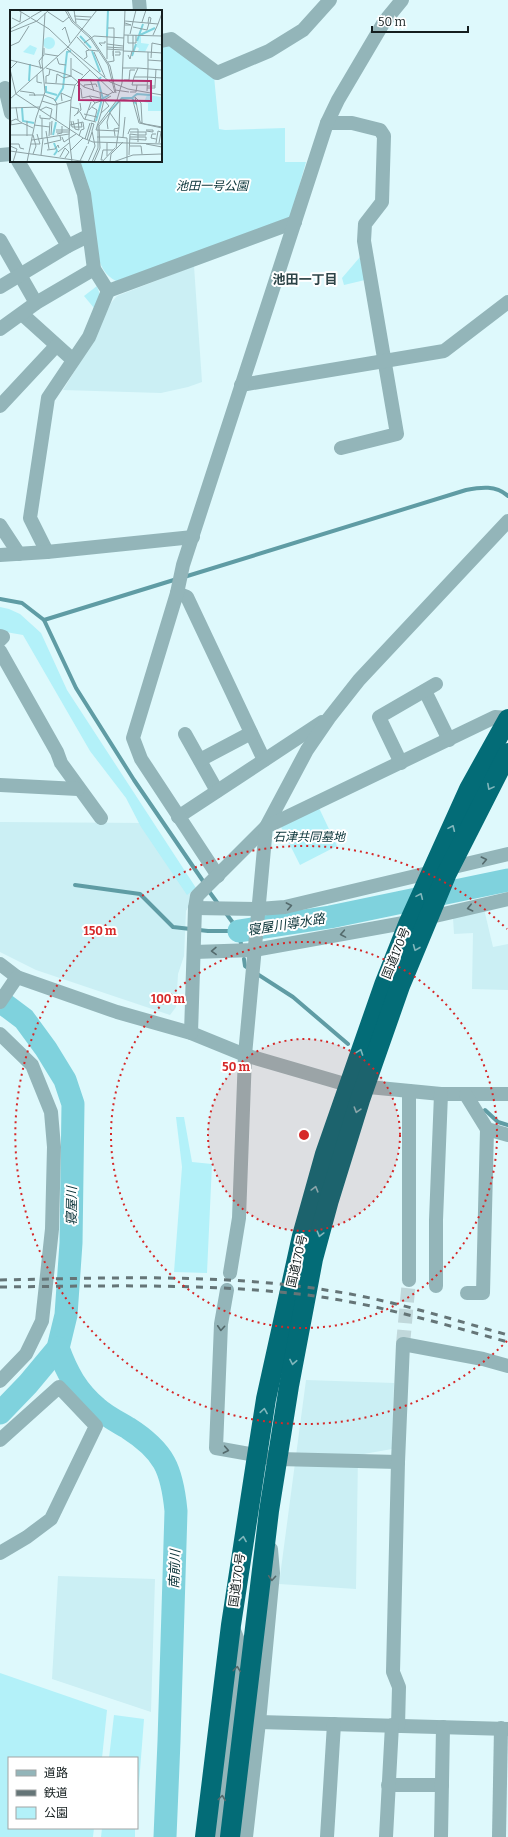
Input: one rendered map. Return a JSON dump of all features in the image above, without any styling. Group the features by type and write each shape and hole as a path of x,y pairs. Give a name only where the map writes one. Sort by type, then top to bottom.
{"highway":[{"name":"国道170号","path":"230,1837 270,1511 289,1386 313,1259 329,1200 356,1086 384,986 420,917 439,873 469,789 508,719"},
{"name":"国道170号","path":"439,873 508,753"},
{"name":"国道170号","path":"210,1834 231,1625 266,1399 302,1236 325,1154 356,1086"}],"street":[{"path":"139,0 140,10"},
{"path":"162,40 172,39 217,73 269,51 303,30 330,0"},
{"path":"216,877 141,759 133,738 177,591 183,565 327,123 338,100 384,22 402,0"},
{"path":"6,88 10,108"},
{"path":"327,123 352,123 380,130 384,136 382,202 365,224 364,241 397,434 341,448"},
{"path":"19,162 68,246"},
{"path":"73,162 84,194 88,236 94,269 108,291"},
{"path":"47,552 30,518 48,398 89,337 108,291 295,222"},
{"path":"0,287 68,246 88,236"},
{"path":"0,240 36,303"},
{"path":"0,330 36,303 94,269"},
{"path":"241,385 444,351 508,302"},
{"path":"22,314 73,360"},
{"path":"0,406 56,346"},
{"path":"190,1033 194,949 199,910 197,896 266,827 307,750 329,718 359,680 508,521"},
{"path":"0,525 19,554"},
{"path":"0,555 47,552 193,537"},
{"path":"177,591 187,597 264,760"},
{"path":"0,636 3,637 0,640"},
{"path":"0,651 58,752 61,763 78,789 101,818"},
{"path":"401,763 379,717 430,688 449,740"},
{"path":"266,827 495,717 508,719"},
{"path":"178,817 329,718"},
{"path":"200,760 251,733"},
{"path":"185,734 217,791"},
{"path":"0,785 78,789"},
{"path":"230,1272 239,1218 246,1055 256,911 266,827"},
{"path":"199,910 256,911 285,907 439,873 508,854"},
{"path":"194,949 254,951 508,899"},
{"path":"0,964 15,980 190,1033 246,1055 356,1086 441,1094 508,1094"},
{"path":"0,1002 15,980"},
{"path":"0,1034 32,1065 51,1112 54,1147 52,1229 42,1321 26,1354 0,1381"},
{"path":"409,1091 409,1280"},
{"path":"436,1286 436,1220 441,1094"},
{"path":"466,1095 487,1129 483,1293 467,1293"},
{"path":"487,1129 508,1135"},
{"path":"227,1290 221,1324 216,1448 278,1459 398,1462"},
{"path":"386,1837 388,1785 399,1687 393,1672 398,1462 404,1344 483,1359 508,1366"},
{"path":"0,1440 58,1387 96,1426 51,1519 27,1537 0,1553"},
{"path":"246,1837 259,1722 273,1573 270,1511"},
{"path":"259,1722 504,1728 499,1837"},
{"path":"327,1837 334,1724"},
{"path":"441,1837 443,1727"},
{"path":"388,1785 442,1785"}],"shaded area":[{"path":"194,266 202,382 188,387 161,393 63,390 89,348 111,303 117,296"},
{"path":"0,822 147,823 195,896 186,911 184,956 178,974 176,1007 170,1015 36,970 0,952"},
{"path":"484,909 493,947 508,944 508,990 472,989 473,933 454,934 453,918"},
{"path":"306,1380 394,1383 392,1449 358,1455 356,1589 279,1584"},
{"path":"58,1576 155,1579 151,1712 52,1679"}],"green space":[{"name":"池田一号公園","path":"162,44 172,44 214,76 219,129 285,128 285,162 306,162 290,219 116,281 104,271 98,258 79,162 162,162"},
{"path":"360,257 365,280 344,285 342,278"},
{"path":"97,286 100,295 94,308 84,296"},
{"path":"0,607 20,614 41,633 67,690 196,888 187,895 141,827 126,798 90,751 23,635 0,631"},
{"name":"石津共同墓地","path":"319,808 337,846 300,865 281,827"},
{"path":"176,1117 184,1117 192,1162 212,1164 207,1273 174,1272 182,1167"},
{"path":"0,1673 107,1710 102,1757 8,1757 8,1829 94,1829 93,1837 0,1837"},
{"path":"114,1715 144,1719 138,1796 138,1757 109,1757"},
{"path":"102,1829 135,1829 135,1837 101,1837"}],"waterway":[{"path":"184,577 466,490 493,488 508,496"},
{"path":"44,620 177,579"},
{"path":"0,599 22,603 44,620 76,688 134,780 205,884"},
{"name":"寝屋川導水路","path":"239,931 330,917 508,880"},
{"name":"寝屋川導水路","path":"75,885 140,894 173,927 208,931 239,931"},
{"path":"208,890 219,905"},
{"path":"225,912 239,931 241,944"},
{"path":"244,959 245,966 293,997 348,1044"},
{"name":"寝屋川","path":"0,1001 24,1019 46,1049 65,1080 73,1104 71,1243 66,1315 58,1348 28,1384 0,1413"},
{"path":"485,1110 498,1122 508,1125"},
{"name":"南前川","path":"58,1348 65,1366 78,1388 90,1402 101,1411 140,1436 158,1453 169,1472 172,1484 176,1511 165,1837"}],"tunnel":[{"path":"403,1344 409,1280"}],"railway":[{"path":"0,1280 166,1278 250,1281 291,1285 377,1299 508,1335"},
{"path":"0,1287 187,1287 262,1290 299,1294 352,1302 508,1342"}],"district":[{"name":"池田一丁目","path":"305,279"}]}
